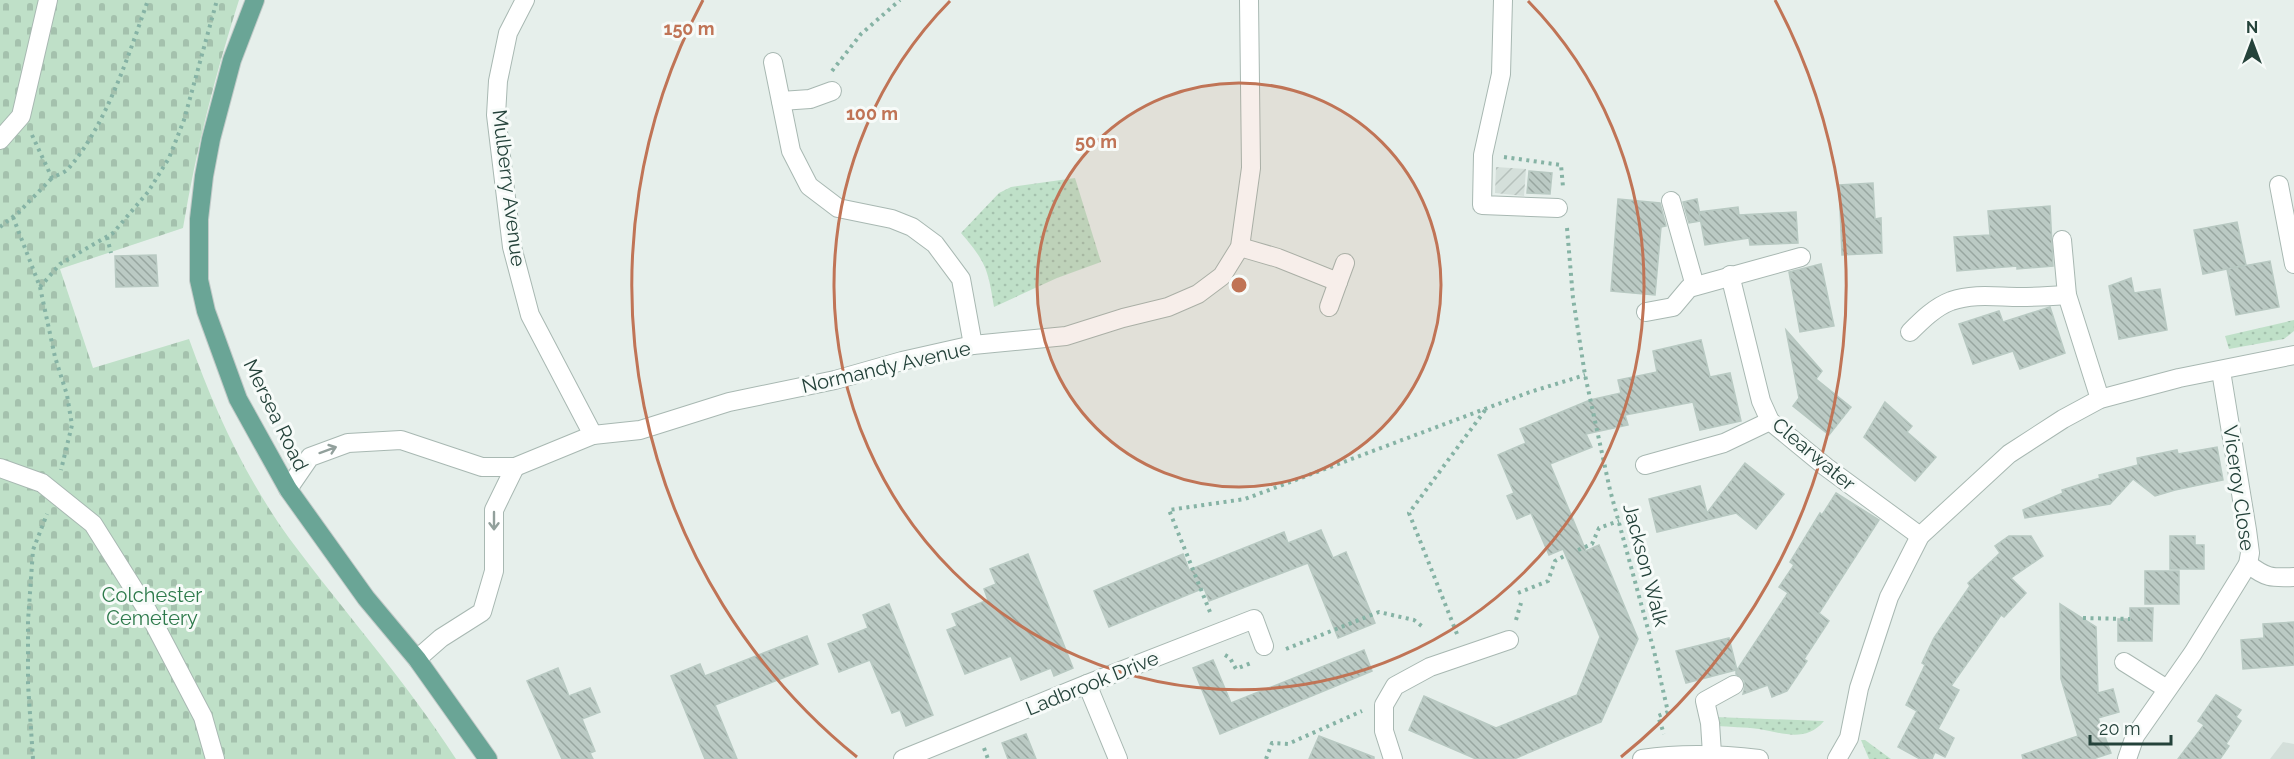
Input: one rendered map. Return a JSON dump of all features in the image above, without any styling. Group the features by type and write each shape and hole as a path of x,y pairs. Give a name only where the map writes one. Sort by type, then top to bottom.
{"main road":[{"name":"Mersea Road","path":"255,0 231,60 211,139 199,219 199,280 213,332 238,399 288,489 366,598 417,659 488,759"}],"street":[{"path":"0,140 21,116 48,0"},
{"name":"Mulberry Avenue","path":"525,0 508,33 498,81 496,116 512,247 530,315 593,435"},
{"name":"Normandy Avenue","path":"288,489 310,457 348,443 401,440 482,467 515,467 593,435 640,430 729,402 835,380 902,361 973,345 1066,336 1168,307 1198,294 1222,276 1240,247 1251,168 1250,0"},
{"path":"1503,0 1501,75 1483,155 1482,205 1563,206"},
{"path":"773,62 791,151 808,186 837,208 892,219 912,227 934,244 961,279 973,345"},
{"path":"781,101 810,99 832,91"},
{"path":"2279,185 2293,255"},
{"path":"1671,201 1692,287"},
{"path":"2061,240 2067,295 2100,399"},
{"path":"1240,247 1278,258 1338,282"},
{"path":"1646,312 1673,307 1692,287 1801,257"},
{"path":"1329,306 1345,263"},
{"name":"Clearwater","path":"1730,275 1761,401 1770,420 1826,467 1920,536"},
{"path":"1910,332 1933,311 1950,302 1986,295 2020,297 2067,295"},
{"path":"1837,759 1849,738 1859,688 1883,612 1920,536 2009,454 2063,419 2100,399 2179,378 2294,355"},
{"name":"Viceroy Close","path":"2127,759 2135,736 2193,653 2248,564 2250,553 2247,530 2221,371"},
{"path":"1645,465 1724,443 1770,420"},
{"path":"417,659 441,638 482,612 494,572 494,510 515,467"},
{"path":"0,468 42,483 93,524 141,600 203,717 215,759"},
{"path":"2248,564 2264,576 2294,577"},
{"name":"Ladbrook Drive","path":"903,759 1254,619 1266,653"},
{"path":"1393,759 1384,731 1384,705 1395,686 1430,667 1509,640"},
{"path":"2124,662 2167,689"},
{"path":"1087,684 1118,759"},
{"path":"1712,754 1710,723 1705,701 1734,685"},
{"path":"1642,759 1671,754 1712,754 1759,759"}],"path":[{"path":"0,227 52,178 66,171 95,130 131,49 148,0"},
{"path":"40,287 60,264 106,237 131,213 169,158 184,120 217,0"},
{"path":"832,91 831,73 861,34 900,0"},
{"path":"21,116 38,144 52,178"},
{"name":"Jackson Walk","path":"1483,155 1561,165 1563,206 1585,375 1610,490 1654,651 1668,712 1658,716 1671,754"},
{"path":"13,217 40,287 72,424 56,494 33,550 28,621 28,684 33,759"},
{"path":"106,237 111,253"},
{"path":"1218,634 1169,510 1245,499 1530,392 1585,375"},
{"path":"1465,656 1409,513 1487,409"},
{"path":"1578,550 1592,544 1599,528 1619,521"},
{"path":"1518,593 1548,581 1555,561 1566,555"},
{"path":"1220,652 1230,658 1236,669 1266,653 1379,612 1414,620 1423,627"},
{"path":"2083,618 2130,619"},
{"path":"1266,759 1272,743 1288,744 1368,708"}],"shaded area":[{"path":"1496,167 1526,169 1524,196 1495,193"},
{"path":"2283,742 2294,744 2294,759 2270,759"}],"green space":[{"name":"Colchester Cemetery","path":"0,0 239,0 207,113 183,228 60,269 93,368 189,339 232,442 273,515 310,566 417,702 456,759 0,759"},
{"path":"1075,178 1101,262 1057,278 994,307 985,267 976,251 961,233 999,193 1011,187"},
{"path":"2294,320 2294,331 2284,339 2229,349 2225,336"},
{"path":"1715,717 1824,721 1809,732 1793,735 1754,728 1716,726"},
{"path":"1861,740 1865,740 1891,759 1869,759"}],"building":[{"path":"1529,171 1552,173 1550,194 1527,193"},
{"path":"1873,183 1875,219 1881,218 1882,253 1842,255 1839,185"},
{"path":"1618,199 1660,203 1666,226 1661,227 1655,295 1611,291"},
{"path":"1697,199 1701,221 1689,223 1683,202"},
{"path":"2050,206 2053,266 2017,269 2017,266 1957,271 1954,237 1990,235 1988,211"},
{"path":"1738,207 1739,215 1796,212 1798,243 1750,245 1749,238 1705,245 1699,212"},
{"path":"2237,222 2246,265 2203,274 2194,230"},
{"path":"156,255 158,286 116,287 115,256"},
{"path":"2270,261 2279,307 2236,315 2227,269"},
{"path":"1821,264 1834,326 1800,332 1789,272"},
{"path":"2131,278 2134,293 2160,289 2167,330 2119,339 2109,286"},
{"path":"2050,307 2065,353 2020,369 2013,351 1973,364 1959,324 1999,311 2003,322"},
{"path":"1786,330 1822,371 1816,379 1851,407 1829,435 1793,406 1799,398"},
{"path":"1701,340 1710,377 1730,373 1741,421 1700,430 1693,402 1625,415 1628,425 1586,434 1592,447 1550,464 1586,551 1599,545 1638,639 1601,722 1514,759 1476,759 1409,730 1424,696 1496,728 1577,695 1600,637 1563,549 1549,555 1531,513 1517,519 1507,496 1514,493 1498,455 1526,443 1520,429 1590,400 1621,393 1618,380 1657,372 1653,351"},
{"path":"1885,402 1912,426 1907,432 1936,457 1915,481 1864,437"},
{"path":"2217,447 2223,480 2155,496 2133,479 2110,504 2025,518 2023,510 2063,493 2062,490 2100,478 2099,475 2138,465 2137,458 2177,450 2178,454"},
{"path":"1745,463 1784,494 1756,529 1736,513 1657,532 1649,499 1700,486 1707,513"},
{"path":"1836,493 1879,520 1819,613 1829,621 1804,659 1807,661 1787,691 1772,697 1768,685 1743,694 1744,680 1736,674 1736,670 1686,683 1676,651 1729,638 1737,670 1788,593 1779,587 1794,565 1790,562 1820,513 1822,515"},
{"path":"1321,530 1333,558 1346,552 1375,623 1338,638 1308,563 1209,601 1204,588 1109,627 1094,591 1183,554 1189,570 1284,532 1288,543"},
{"path":"2009,536 2031,536 2043,556 2011,578 2026,593 2004,617 2001,615 1951,686 1959,690 1938,729 1954,738 1945,757 1935,752 1932,759 1920,759 1898,747 1917,711 1906,705 1925,665 1922,663 1934,638 1970,586 1968,583 2000,553 1995,546"},
{"path":"2170,536 2195,536 2195,545 2204,545 2204,569 2170,569"},
{"path":"1028,554 1073,668 1054,676 1051,668 1021,680 1011,656 965,674 947,630 957,626 952,614 988,600 984,589 996,584 990,569"},
{"path":"2145,571 2179,571 2179,604 2145,604"},
{"path":"889,604 933,715 906,726 900,710 892,713 870,660 839,672 828,644 868,628 863,615"},
{"path":"2060,604 2096,627 2098,693 2113,689 2119,712 2098,718 2111,753 2093,759 2023,759 2022,755 2078,736 2061,679"},
{"path":"2130,608 2153,608 2152,641 2118,641 2118,619 2130,619"},
{"path":"2294,622 2294,665 2243,669 2241,640 2264,638 2263,624"},
{"path":"807,636 818,664 715,705 737,759 705,759 671,676 700,664 705,676"},
{"path":"1364,650 1372,671 1220,734 1193,668 1213,660 1231,703"},
{"path":"558,668 569,696 590,688 600,712 582,719 595,751 590,753 593,759 562,759 527,681"},
{"path":"2216,695 2241,710 2236,717 2241,721 2226,744 2229,746 2220,759 2178,759 2204,725 2198,721"},
{"path":"1026,734 1036,759 1008,759 1002,743"},
{"path":"1319,736 1374,757 1374,759 1309,759"}]}
